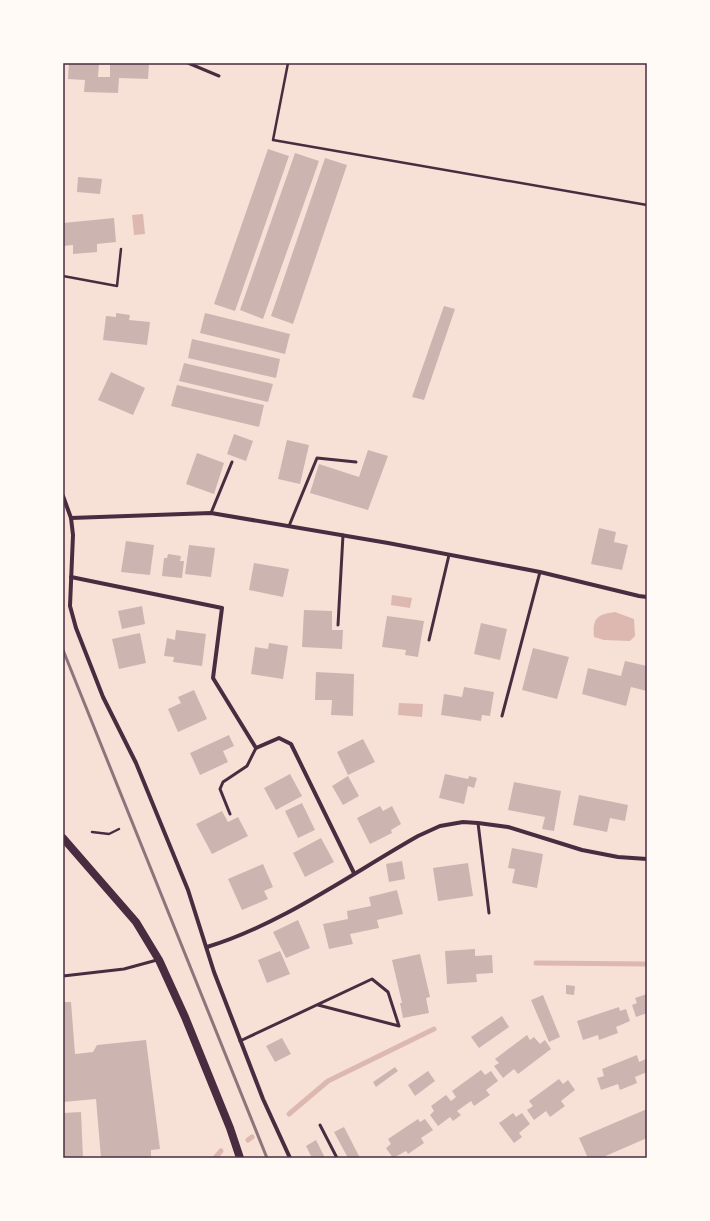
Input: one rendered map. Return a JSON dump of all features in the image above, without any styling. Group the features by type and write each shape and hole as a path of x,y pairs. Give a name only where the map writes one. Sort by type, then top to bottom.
{"main road":[{"path":"63,838 136,922 159,960 188,1024 230,1128 240,1158"}],"street":[{"path":"63,496 71,518 74,554 71,577 70,606 82,645 103,697 136,763 188,890 240,1041 262,1099 290,1158"},
{"path":"71,518 211,513 343,535 540,572 647,597"},
{"path":"71,577 222,608 213,678 256,748 279,738 292,744 354,873"},
{"path":"207,947 229,940 289,912 418,836 440,826 463,822 508,827 582,850 618,857 647,859"}],"lane":[{"path":"188,63 219,76"},
{"path":"289,526 317,458 356,462"},
{"path":"211,513 232,462"},
{"path":"338,626 343,535"},
{"path":"429,640 449,555"},
{"path":"502,716 540,572"},
{"path":"230,814 220,789 223,782 247,766 256,748"},
{"path":"478,823 489,913"},
{"path":"63,976 124,969 159,960"},
{"path":"240,1041 318,1004 372,979 388,992 399,1026 318,1004"},
{"path":"320,1125 337,1158"}],"path":[{"path":"288,63 273,140 647,205"},
{"path":"63,276 117,286 121,249"},
{"path":"92,832 109,834 119,829"}],"shaded area":[{"path":"143,214 145,234 134,235 132,215"},
{"path":"392,595 412,598 410,608 391,605"},
{"path":"615,612 634,619 635,636 630,641 604,640 594,637 594,626 597,618 604,614"},
{"path":"399,703 423,704 422,717 398,715"}],"building":[{"path":"69,63 99,63 98,77 110,77 110,63 149,63 148,79 119,78 118,93 84,92 85,80 68,79"},
{"path":"268,149 289,156 235,311 214,304"},
{"path":"295,153 319,161 263,319 240,310"},
{"path":"325,158 347,165 293,324 271,316"},
{"path":"78,177 102,179 100,194 77,192"},
{"path":"114,218 116,242 97,244 97,252 73,254 73,245 63,246 63,223"},
{"path":"444,306 455,309 424,400 412,397"},
{"path":"116,313 130,315 129,320 150,322 147,345 103,340 106,316 116,317"},
{"path":"205,313 290,334 285,354 200,333"},
{"path":"192,339 280,359 276,378 188,358"},
{"path":"184,363 273,384 268,402 179,381"},
{"path":"111,372 145,388 133,415 98,400"},
{"path":"177,385 264,405 259,427 171,406"},
{"path":"234,434 253,441 246,461 227,454"},
{"path":"287,440 309,445 300,484 278,479"},
{"path":"368,450 388,456 368,510 310,493 319,464 359,477"},
{"path":"197,453 224,463 214,494 186,484"},
{"path":"599,528 616,532 614,542 628,545 622,570 591,564"},
{"path":"126,541 154,545 150,575 121,572"},
{"path":"189,545 215,548 211,577 185,574"},
{"path":"168,554 181,556 180,561 184,561 182,578 162,576 164,558 167,558"},
{"path":"254,563 289,569 283,597 249,590"},
{"path":"142,606 145,624 122,629 118,611"},
{"path":"304,610 332,611 332,630 343,630 342,649 302,647"},
{"path":"387,616 424,621 418,657 405,655 406,650 382,647"},
{"path":"481,623 507,629 500,660 474,654"},
{"path":"176,630 206,634 202,666 173,662 174,657 164,656 167,638 175,640"},
{"path":"140,633 146,663 119,669 112,639"},
{"path":"269,643 288,646 283,679 251,674 255,647 268,649"},
{"path":"533,648 569,657 557,699 522,690"},
{"path":"625,661 647,666 647,691 631,687 626,706 582,694 588,668 621,676"},
{"path":"316,672 354,674 353,716 331,715 332,700 315,700"},
{"path":"464,687 494,692 490,716 482,715 481,721 441,715 444,694 462,697"},
{"path":"194,690 207,719 178,732 168,709 181,703 178,697"},
{"path":"229,735 234,746 223,751 228,762 200,775 190,753"},
{"path":"363,739 375,762 348,775 337,752"},
{"path":"290,774 302,796 276,810 264,788"},
{"path":"445,774 468,779 469,776 477,778 474,788 468,786 464,804 439,798"},
{"path":"348,776 359,796 343,805 332,786"},
{"path":"514,782 561,791 554,831 542,829 545,817 508,810"},
{"path":"579,795 628,805 625,821 610,818 607,832 573,825"},
{"path":"302,803 315,830 298,838 285,811"},
{"path":"380,806 383,811 392,806 401,824 391,830 392,833 370,844 357,818"},
{"path":"222,811 228,822 238,817 248,836 212,854 196,824"},
{"path":"321,838 334,862 305,877 293,853"},
{"path":"512,848 543,854 537,888 512,883 515,869 508,868"},
{"path":"402,861 405,879 389,882 386,864"},
{"path":"468,863 473,896 438,901 433,868"},
{"path":"263,864 273,887 264,891 268,899 242,910 228,879"},
{"path":"397,890 403,914 377,920 379,928 350,934 353,944 329,949 323,924 348,919 347,911 371,906 369,897"},
{"path":"298,920 310,948 286,958 273,932"},
{"path":"475,949 475,956 492,955 493,973 476,974 477,982 447,984 445,951"},
{"path":"280,951 290,974 267,983 258,960"},
{"path":"420,954 430,997 426,998 429,1013 403,1018 400,1003 402,1003 392,960"},
{"path":"566,985 575,986 574,995 566,994"},
{"path":"647,994 647,1013 636,1017 632,1005 637,1003 635,998"},
{"path":"543,995 560,1037 549,1042 531,1000"},
{"path":"63,1002 71,1002 75,1054 93,1052 97,1045 146,1040 160,1149 151,1150 151,1158 101,1158 96,1099 63,1102"},
{"path":"619,1007 620,1011 626,1009 630,1021 616,1027 618,1033 599,1040 598,1035 583,1040 577,1021"},
{"path":"502,1016 509,1027 479,1048 471,1037"},
{"path":"527,1035 530,1040 534,1037 540,1044 545,1040 551,1049 518,1074 514,1069 503,1078 494,1066 499,1063 495,1059"},
{"path":"282,1038 291,1054 275,1062 266,1046"},
{"path":"637,1055 639,1062 646,1059 647,1072 635,1077 637,1083 620,1090 618,1084 601,1090 597,1078 604,1076 602,1069"},
{"path":"395,1067 398,1071 376,1087 373,1082"},
{"path":"481,1070 485,1075 491,1071 498,1081 486,1090 490,1095 474,1106 471,1101 457,1111 461,1115 453,1121 450,1117 438,1126 430,1115 434,1111 431,1106 446,1095 451,1101 456,1097 452,1091"},
{"path":"428,1071 435,1081 415,1096 408,1085"},
{"path":"559,1079 563,1084 568,1080 575,1090 561,1101 565,1106 550,1117 546,1111 534,1120 527,1110 533,1106 529,1101"},
{"path":"647,1109 647,1138 601,1158 588,1158 579,1138"},
{"path":"81,1112 83,1158 63,1158 63,1113"},
{"path":"513,1113 516,1117 522,1113 530,1124 519,1133 522,1137 514,1143 499,1123"},
{"path":"418,1119 420,1122 425,1119 433,1130 421,1138 424,1143 408,1154 406,1151 393,1158 386,1148 391,1144 388,1139"},
{"path":"344,1127 360,1158 348,1158 334,1132"},
{"path":"316,1140 325,1158 312,1158 306,1146"}],"waterway":[{"path":"536,963 647,964"},
{"path":"289,1114 328,1081 434,1029"},
{"path":"248,1140 252,1137"},
{"path":"215,1158 221,1151"}],"railway":[{"path":"63,650 267,1158"}]}
